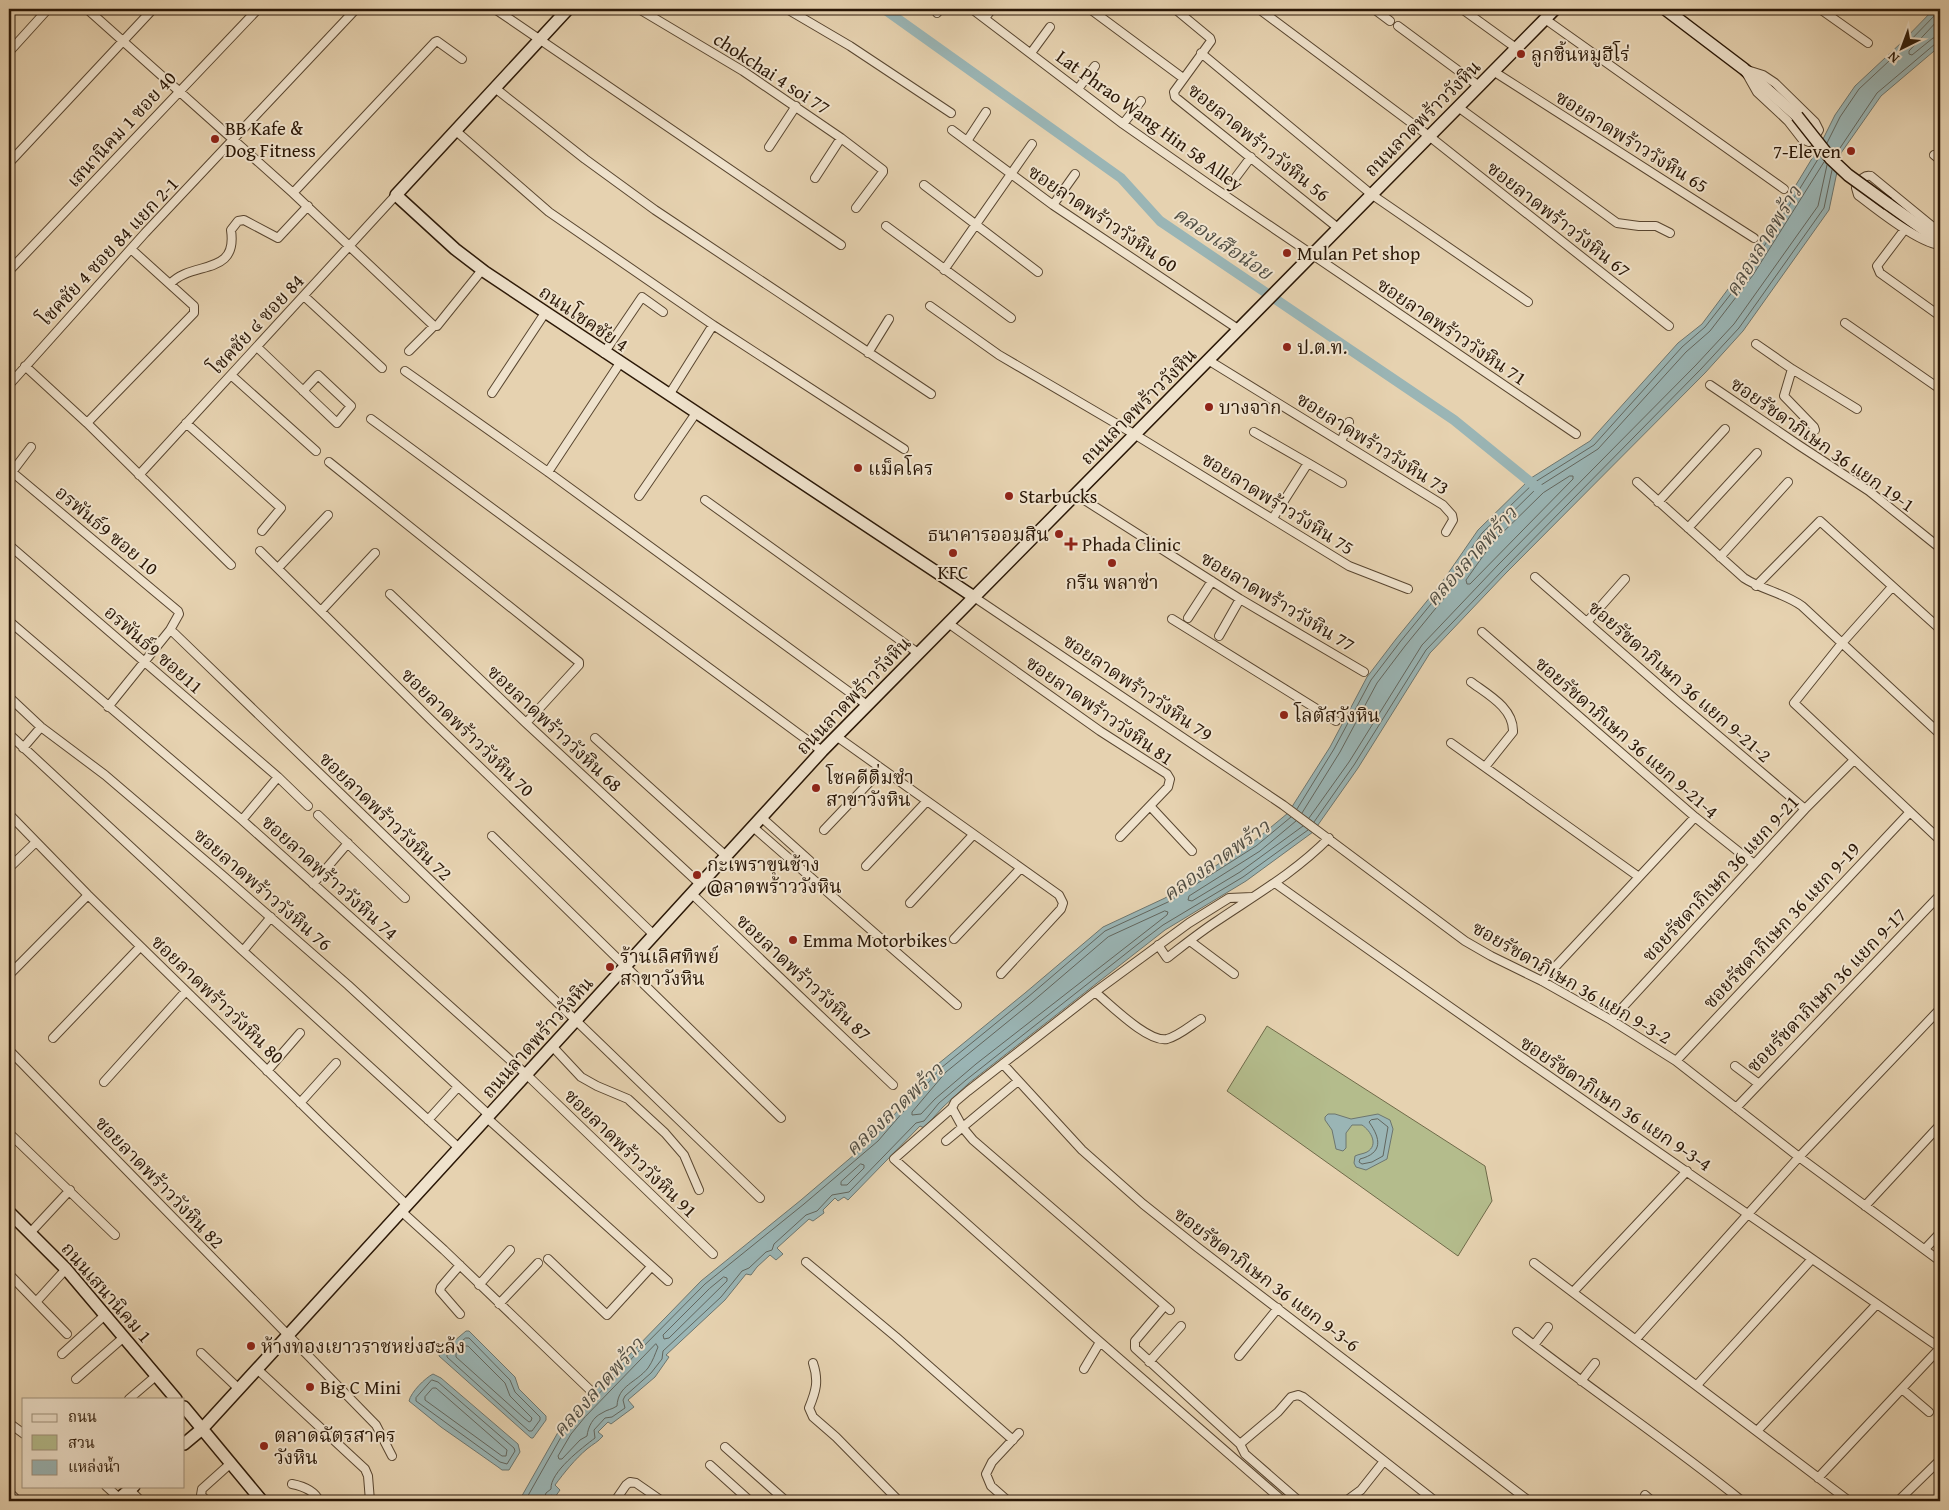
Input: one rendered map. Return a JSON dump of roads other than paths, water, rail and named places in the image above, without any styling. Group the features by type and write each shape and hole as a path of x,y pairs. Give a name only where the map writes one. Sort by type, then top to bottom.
{"main road":[{"path":"396,195 568,9"},
{"name":"ถนนลาดพร้าววังหิน","path":"185,1443 202,1429 288,1336 836,736 1555,9"},
{"path":"1665,9 1744,69 1797,116 1830,159 1848,175 1940,241"},
{"name":"ถนนโชคชัย 4","path":"396,195 455,249 482,270 604,353 974,597"},
{"name":"ถนนเสนานิคม 1","path":"9,1212 66,1268 175,1398"},
{"path":"185,1408 262,1501"},
{"path":"118,1500 132,1488"}],"street":[{"path":"9,52 48,9"},
{"path":"86,9 180,90 294,193 434,326"},
{"path":"9,163 153,9"},
{"name":"เสนานิคม 1 ซอย 40","path":"9,271 258,9"},
{"name":"โชคชัย 4 ซอย 84 แยก 2-1","path":"9,385 131,249 356,9"},
{"path":"495,9 841,246"},
{"name":"chokchai 4 soi 77","path":"639,9 743,71 796,106 884,170 856,208"},
{"path":"788,9 850,46 951,113"},
{"name":"Lat Phrao Wang Hin 58 Alley","path":"972,9 1123,124 1311,256"},
{"path":"985,18 992,9"},
{"path":"1090,9 1183,78"},
{"name":"ซอยลาดพร้าววังหิน 56","path":"1175,9 1210,38 1210,41 1174,92 1175,97 1338,228"},
{"name":"ซอยลาดพร้าววังหิน 67","path":"1259,9 1428,136 1669,326"},
{"path":"1374,9 1390,21"},
{"path":"1462,9 1516,48"},
{"path":"1820,9 1868,42"},
{"path":"1545,19 1784,189"},
{"path":"1398,26 1479,86"},
{"path":"1031,54 1050,28"},
{"path":"294,193 435,42 462,59"},
{"path":"1202,53 1371,194 1528,302"},
{"path":"1078,89 1095,66"},
{"path":"1744,69 1768,78 1792,98 1818,127 1816,135 1809,142 1805,142 1788,121 1757,92 1744,69"},
{"name":"ซอยลาดพร้าววังหิน 65","path":"1493,72 1754,238"},
{"path":"495,88 585,159 655,210 931,394"},
{"path":"1123,124 1142,101"},
{"path":"768,147 796,106"},
{"path":"1458,107 1617,223 1656,226 1670,233"},
{"path":"967,141 986,112"},
{"name":"ซอยลาดพร้าววังหิน 60","path":"952,130 1053,205 1238,329"},
{"path":"456,131 549,212 713,325 904,449"},
{"path":"815,178 841,138"},
{"path":"944,270 1032,144"},
{"path":"1236,177 1251,157"},
{"path":"1053,205 1075,174"},
{"path":"1940,237 1932,226 1871,176 1865,177 1860,181 1856,188 1858,195 1905,229 1934,245 1940,246"},
{"path":"924,185 1038,272"},
{"name":"โชคชัย ๔ ซอย 84","path":"139,474 396,195"},
{"path":"170,284 176,277 220,263 226,258 232,238 230,230 238,221 244,220 278,238 308,206"},
{"path":"886,226 1011,318"},
{"path":"1905,229 1877,266 1878,269 1880,273 1940,316"},
{"path":"87,423 194,313 194,306 131,249"},
{"name":"ซอยลาดพร้าววังหิน 71","path":"1311,256 1576,434"},
{"path":"409,351 434,326 437,326 482,270"},
{"path":"304,296 382,368"},
{"path":"604,353 642,297 663,312"},
{"name":"ซอยลาดพร้าววังหิน 75","path":"930,306 999,355 1134,434 1349,566 1408,589"},
{"path":"492,393 545,313"},
{"path":"868,353 889,319"},
{"path":"1845,323 1940,389"},
{"path":"669,395 713,325"},
{"path":"1756,344 1856,409"},
{"path":"256,347 337,423 351,406 318,375 303,391"},
{"name":"ซอยลาดพร้าววังหิน 73","path":"1208,360 1443,505 1452,515 1453,520 1446,532"},
{"path":"548,472 620,363"},
{"path":"25,366 87,423 231,565"},
{"path":"1792,369 1784,396 1815,430"},
{"path":"405,371 548,472 867,705"},
{"path":"231,375 316,451"},
{"name":"ซอยรัชดาภิเษก 36 แยก 19-1","path":"1710,385 1869,491 1940,548"},
{"path":"639,496 696,413"},
{"path":"371,419 822,751"},
{"path":"1341,442 1348,422"},
{"path":"186,423 281,508 262,531"},
{"path":"1658,502 1725,429"},
{"path":"1254,432 1342,484"},
{"name":"อรพันธ์9 ซอย 10","path":"32,447 11,474 178,611 179,614 170,630 144,661"},
{"path":"1688,528 1757,453"},
{"path":"329,462 579,662 579,665 526,723"},
{"path":"1273,518 1308,463"},
{"path":"1637,482 1744,578 1756,586 1795,600 1940,734"},
{"path":"1720,557 1788,482"},
{"name":"ซอยลาดพร้าววังหิน 77","path":"1075,494 1240,599 1364,672"},
{"path":"705,500 918,653"},
{"path":"278,568 328,516"},
{"path":"1756,586 1820,520 1940,629"},
{"name":"อรพันธ์9 ซอย11","path":"9,544 278,777 308,806"},
{"name":"ซอยลาดพร้าววังหิน 70","path":"260,551 654,935"},
{"path":"321,611 375,553"},
{"name":"ซอยรัชดาภิเษก 36 แยก 9-21-2","path":"1535,577 1804,809"},
{"path":"1587,622 1625,579"},
{"path":"1188,618 1212,581"},
{"path":"1892,586 1842,643 1794,703 1940,840"},
{"name":"ซอยลาดพร้าววังหิน 68","path":"390,594 700,884"},
{"name":"ซอยลาดพร้าววังหิน 79","path":"974,597 1283,805"},
{"path":"1219,636 1240,599"},
{"path":"1172,619 1336,721"},
{"name":"ซอยลาดพร้าววังหิน 74","path":"9,621 242,820 527,1075"},
{"name":"ซอยลาดพร้าววังหิน 81","path":"948,623 1100,731 1167,774 1170,779 1168,787 1120,837"},
{"name":"ซอยรัชดาภิเษก 36 แยก 9-21-4","path":"1482,632 1695,818 1754,864"},
{"name":"ซอยลาดพร้าววังหิน 72","path":"174,633 760,1198"},
{"path":"108,707 144,661"},
{"path":"1471,682 1499,702 1507,712 1513,726 1513,732 1485,767"},
{"name":"ซอยลาดพร้าววังหิน 76","path":"9,697 41,727 105,775 348,985 668,1281"},
{"path":"23,748 41,727"},
{"path":"9,734 242,951 304,1005 459,1148"},
{"path":"836,736 1020,869 1060,895 1064,902 1061,909 1001,974"},
{"path":"595,738 726,856"},
{"path":"1451,743 1639,877"},
{"name":"ซอยรัชดาภิเษก 36 แยก 9-21","path":"1612,1020 1804,809 1854,760"},
{"path":"824,830 882,769"},
{"path":"242,820 278,777"},
{"path":"866,866 927,801"},
{"name":"ซอยรัชดาภิเษก 36 แยก 9-3-2","path":"1283,805 1465,941 1612,1020 1676,1061 1798,1157 1940,1261"},
{"path":"1150,806 1192,851"},
{"name":"ซอยรัชดาภิเษก 36 แยก 9-19","path":"1676,1061 1910,812"},
{"name":"ซอยลาดพร้าววังหิน 80","path":"9,814 88,896 267,1071 479,1285 589,1389"},
{"path":"318,815 405,898"},
{"path":"762,817 810,861"},
{"path":"1542,981 1695,818"},
{"path":"753,827 958,1005"},
{"path":"910,903 973,834"},
{"path":"492,836 781,1118"},
{"path":"1158,945 1167,958 1308,860 1329,838"},
{"path":"9,868 36,842"},
{"path":"313,884 348,843"},
{"path":"954,939 1020,869"},
{"name":"ซอยรัชดาภิเษก 36 แยก 9-3-4","path":"1275,883 1517,1055 1940,1348"},
{"name":"ซอยลาดพร้าววังหิน 87","path":"692,894 893,1084"},
{"name":"ซอยรัชดาภิเษก 36 แยก 9-17","path":"1736,1108 1940,895"},
{"path":"9,975 88,896"},
{"path":"1252,898 1229,898 1158,945 968,1091 952,1108 894,1159 1100,1342 1284,1501"},
{"path":"242,951 271,917"},
{"path":"1190,941 1234,974"},
{"path":"52,1038 140,946"},
{"path":"104,1082 186,991"},
{"path":"1095,992 1143,1032 1156,1038 1166,1039 1201,1019"},
{"path":"1636,1339 1798,1157 1940,1009"},
{"path":"267,1071 300,1033"},
{"path":"552,1046 581,1076 597,1086 628,1099 665,1133 684,1155 698,1190"},
{"name":"ซอยลาดพร้าววังหิน 82","path":"9,1050 376,1425 392,1456"},
{"path":"300,1104 336,1063"},
{"name":"ซอยรัชดาภิเษก 36 แยก 9-3-6","path":"1003,1064 1082,1150 1197,1247 1529,1501"},
{"path":"1736,1066 1759,1084"},
{"name":"ซอยลาดพร้าววังหิน 91","path":"527,1075 713,1254"},
{"path":"946,1141 1018,1081"},
{"path":"428,1120 458,1087"},
{"path":"952,1108 963,1128 973,1140 1166,1310 1135,1341 1135,1348 1240,1444 1245,1454 1299,1501"},
{"path":"1864,1206 1940,1125"},
{"path":"9,1133 115,1235"},
{"path":"1573,1292 1687,1171"},
{"path":"30,1233 70,1190"},
{"path":"1925,1250 1940,1233"},
{"path":"479,1285 510,1250"},
{"path":"548,1259 607,1315 651,1267"},
{"path":"1697,1385 1812,1259"},
{"path":"806,1262 1013,1440"},
{"path":"1534,1262 1849,1501"},
{"path":"499,1304 538,1263"},
{"path":"460,1265 441,1287 440,1291 460,1314"},
{"path":"36,1302 66,1268"},
{"path":"9,1274 67,1334"},
{"path":"1757,1431 1877,1304"},
{"path":"1238,1356 1278,1308"},
{"path":"62,1354 105,1314"},
{"path":"1149,1362 1181,1326"},
{"path":"1534,1345 1548,1327"},
{"path":"1517,1332 1580,1381 1678,1450 1742,1501"},
{"path":"76,1379 124,1337"},
{"path":"1084,1369 1100,1342"},
{"path":"1818,1478 1940,1348"},
{"path":"201,1354 239,1389"},
{"path":"813,1363 816,1375 816,1392 809,1408 812,1417 836,1437 899,1501"},
{"path":"1580,1381 1595,1363"},
{"path":"257,1369 365,1469 368,1476 370,1501"},
{"path":"130,1398 156,1375"},
{"path":"1902,1389 1929,1412"},
{"path":"1240,1444 1278,1412 1291,1397 1303,1396 1435,1501"},
{"path":"9,1423 22,1433"},
{"path":"1008,1501 991,1486 986,1474 992,1462 1019,1434"},
{"path":"725,1447 786,1501"},
{"path":"1898,1501 1940,1460"},
{"path":"1346,1501 1361,1490 1384,1461"},
{"path":"207,1501 201,1495 202,1489 231,1463"},
{"path":"710,1465 750,1501"},
{"path":"615,1501 630,1482 636,1483 662,1501"},
{"path":"292,1484 304,1487 318,1498 319,1501"},
{"path":"108,1488 118,1500"},
{"path":"132,1488 142,1501"},
{"path":"9,1492 18,1501"},
{"path":"1645,1495 1652,1501"}],"water":[{"name":"คลองลาดพร้าว","path":"1934,9 1940,9 1940,46 1881,96 1841,153 1829,210 1743,331 1705,373 1506,573 1430,653 1358,768 1313,832 1246,881 1165,930 969,1083 924,1128 920,1126 848,1200 844,1197 838,1201 835,1198 823,1210 824,1213 813,1221 809,1219 777,1248 783,1254 776,1260 770,1255 751,1275 746,1274 725,1300 666,1355 669,1357 655,1377 628,1400 634,1407 611,1424 608,1422 598,1432 603,1436 578,1457 555,1485 560,1490 555,1497 551,1495 547,1501 519,1501 561,1427 632,1352 701,1281 875,1137 938,1064 1103,927 1165,898 1253,842 1288,813 1330,747 1367,677 1440,585 1478,530 1531,478 1590,441 1678,343 1702,324 1743,269 1771,226 1819,147 1835,115 1855,86"},
{"path":"1328,1114 1351,1119 1378,1114 1390,1120 1393,1129 1387,1159 1366,1170 1356,1167 1354,1163 1355,1156 1367,1152 1373,1146 1371,1134 1362,1125 1352,1125 1346,1133 1346,1148 1343,1151 1336,1149 1332,1130 1325,1120"},
{"path":"466,1331 469,1331 515,1377 519,1389 546,1416 546,1420 533,1438 439,1356 440,1353"},
{"path":"433,1374 441,1378 518,1444 520,1452 509,1470 502,1470 441,1427 409,1401 419,1386"}],"waterway":[{"name":"คลองเสือน้อย","path":"884,9 1121,178 1160,221 1454,420 1539,489"}],"place":[{"name":"ลูกชิ้นหมูฮีโร่","path":"1521,54"},
{"name":"BB Kafe & Dog Fitness","path":"215,139"},
{"name":"7-Eleven","path":"1851,151"},
{"name":"Mulan Pet shop","path":"1287,253"},
{"name":"ป.ต.ท.","path":"1287,347"},
{"name":"บางจาก","path":"1209,407"},
{"name":"แม็คโคร","path":"858,468"},
{"name":"Starbucks","path":"1009,496"},
{"name":"ธนาคารออมสิน","path":"1059,534"},
{"name":"Phada Clinic","path":"1071,544"},
{"name":"KFC","path":"953,553"},
{"name":"กรีน พลาซ่า","path":"1112,563"},
{"name":"โลตัสวังหิน","path":"1284,715"},
{"name":"โชคดีติ่มซำ สาขาวังหิน","path":"816,788"},
{"name":"กะเพราขุนช้าง @ลาดพร้าววังหิน","path":"697,875"},
{"name":"Emma Motorbikes","path":"793,940"},
{"name":"ร้านเลิศทิพย์ สาขาวังหิน","path":"610,967"},
{"name":"ห้างทองเยาวราชหย่งฮะล้ง","path":"251,1346"},
{"name":"Big C Mini","path":"310,1387"},
{"name":"ตลาดฉัตรสาคร วังหิน","path":"264,1446"}]}
